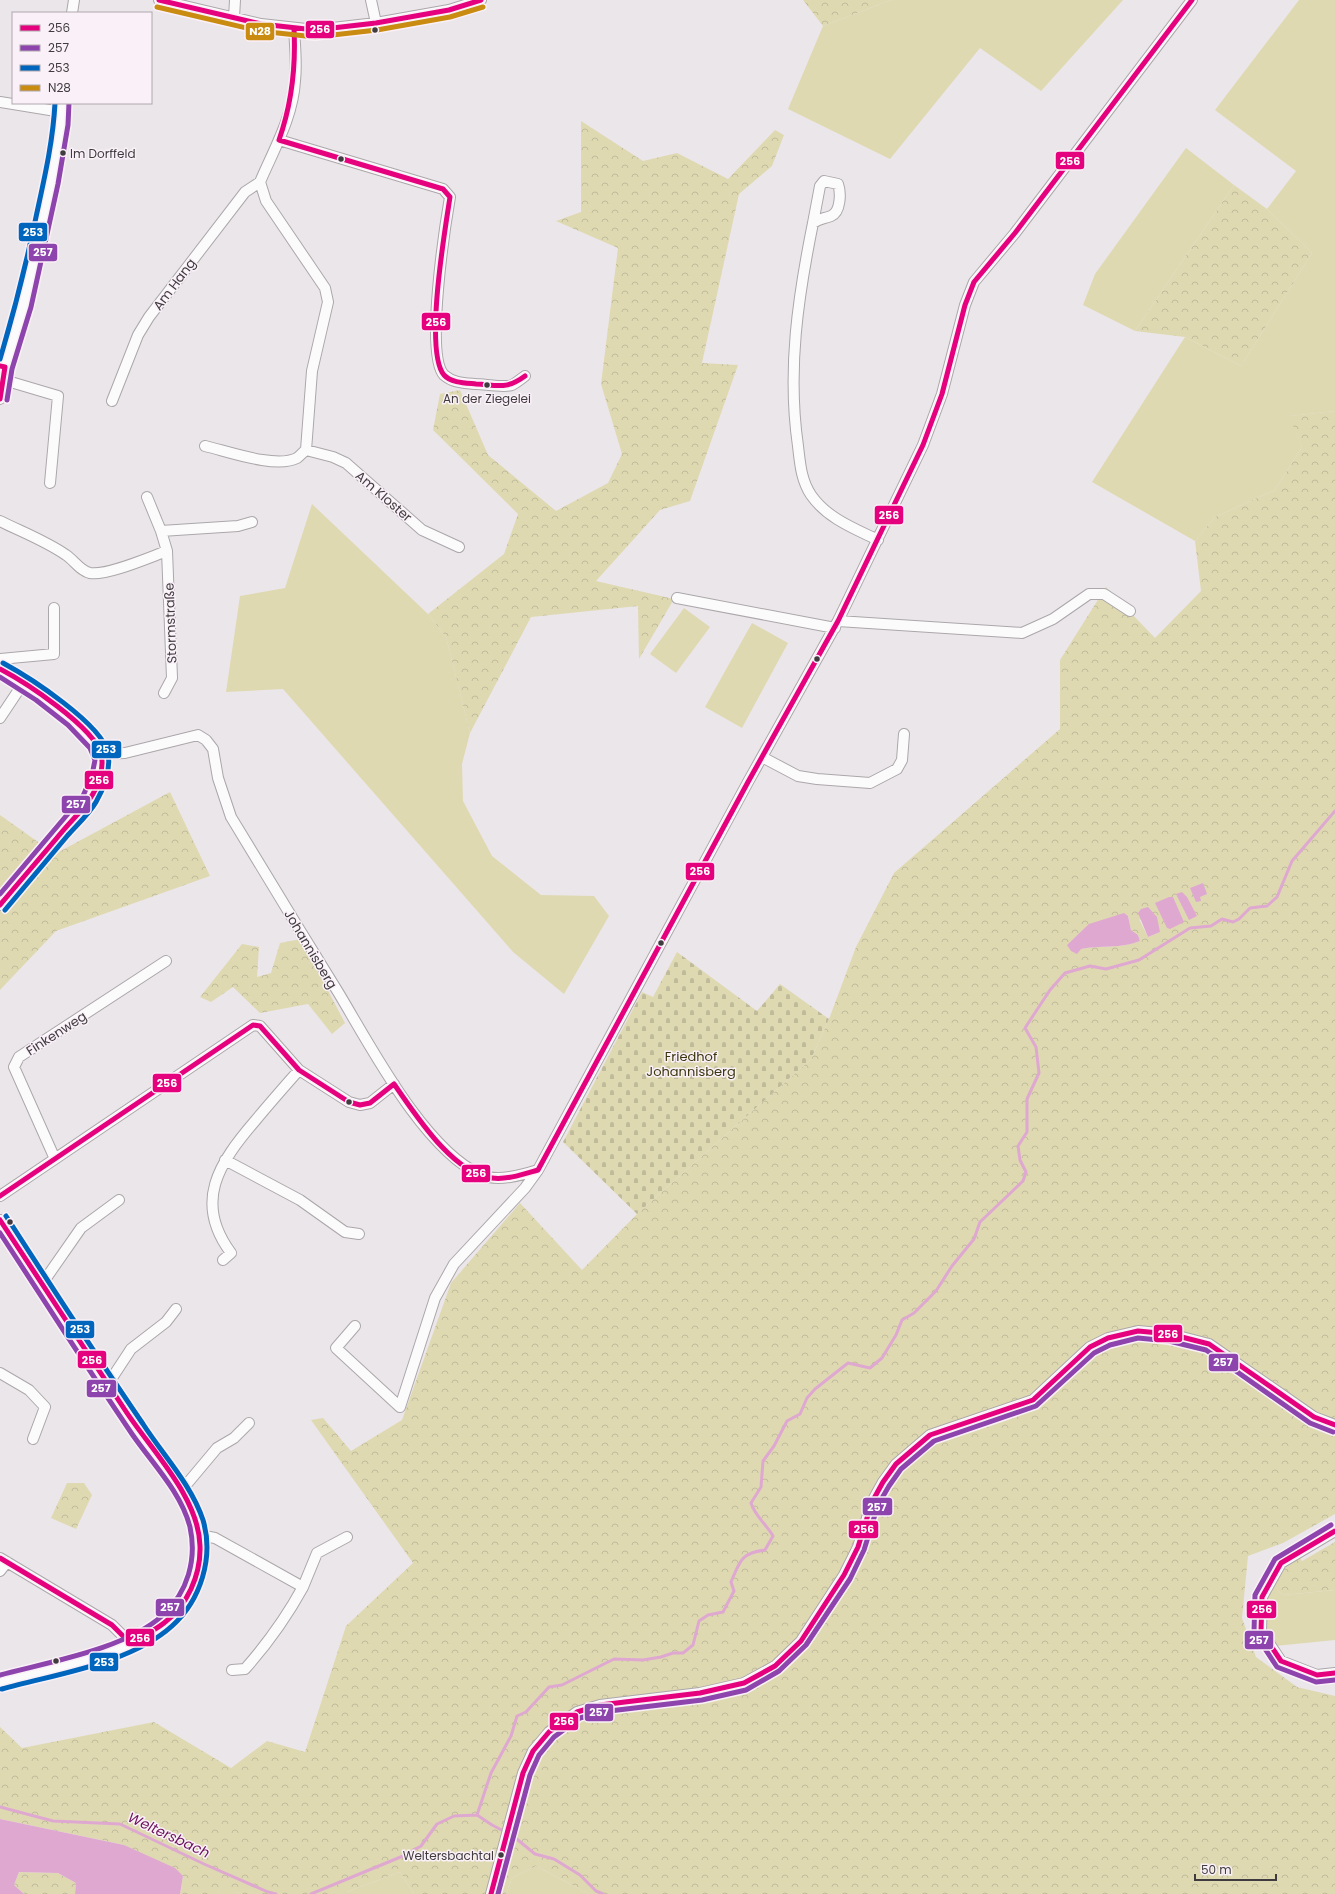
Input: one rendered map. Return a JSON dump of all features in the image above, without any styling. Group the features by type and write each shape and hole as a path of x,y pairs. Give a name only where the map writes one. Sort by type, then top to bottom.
{"street":[{"path":"72,12 74,0"},
{"path":"159,0 234,18 294,29 339,28 376,23 481,0"},
{"path":"234,18 235,0"},
{"path":"371,0 376,23"},
{"path":"355,1326 336,1348 400,1407 435,1298 454,1264 525,1188 538,1170 762,757 836,624 923,445 940,402 965,305 974,282 1033,209 1192,0"},
{"path":"206,446 274,461 293,459 306,450 312,371 328,302 325,288 266,201 260,182 279,140 290,108 295,82 294,29"},
{"path":"0,102 12,103"},
{"path":"0,399 4,380 2,366 24,305 61,124 62,107 25,104"},
{"path":"279,140 443,189 450,197 438,286 436,352 438,366 452,381 462,383 511,386 525,376"},
{"name":"Am Hang","path":"112,401 138,335 149,317 245,192 260,182"},
{"path":"812,223 800,288 796,322 793,410 801,474 811,494 823,510 842,522 878,540"},
{"path":"4,380 58,396 50,483"},
{"name":"Am Kloster","path":"306,450 333,457 346,463 422,530 459,547"},
{"name":"Stormstraße","path":"147,497 161,531 167,551 172,678 164,693"},
{"path":"0,521 54,548 66,555 83,570 90,573 103,572 167,551"},
{"path":"161,531 238,526 252,522"},
{"path":"677,598 836,624 1022,633 1053,619 1089,594 1104,594 1130,611"},
{"path":"0,659 54,654 54,608"},
{"path":"0,668 24,682 52,703 86,732 98,746 101,754 102,766 99,780 89,800 0,905"},
{"path":"0,718 24,682"},
{"path":"762,757 798,776 870,783 897,769 902,760 904,734"},
{"name":"Johannisberg","path":"101,754 125,753 198,735 206,740 213,749 218,778 231,817 394,1084 434,1138 462,1163 482,1175 492,1178 522,1175 538,1170"},
{"name":"Finkenweg","path":"54,1159 14,1067 19,1057 166,961"},
{"path":"0,1196 253,1025 260,1026 298,1070 349,1102 360,1105 370,1103 394,1084"},
{"path":"224,1260 232,1253 216,1228 213,1214 212,1194 216,1176 233,1146 298,1070"},
{"path":"225,1160 300,1200 345,1232 359,1234"},
{"path":"42,1284 81,1228 119,1200"},
{"path":"0,1220 108,1384 181,1491 191,1510 199,1535 199,1564 196,1578 187,1596 167,1621 130,1643 99,1655 0,1682"},
{"path":"108,1384 131,1349 166,1322 176,1309"},
{"path":"491,1894 523,1773 534,1751 549,1732 562,1721 577,1712 600,1705 700,1693 744,1683 775,1666 801,1641 844,1576 858,1546 872,1502 883,1482 896,1464 930,1435 1033,1400 1090,1347 1108,1338 1138,1331 1170,1334 1209,1344 1314,1417 1335,1425"},
{"path":"0,1373 29,1390 45,1407 33,1439"},
{"path":"181,1491 217,1448 234,1438 249,1423"},
{"path":"1335,1531 1281,1564 1276,1570 1262,1597 1261,1631 1281,1660 1317,1675 1335,1674"},
{"path":"199,1535 215,1538 303,1588"},
{"path":"232,1670 245,1669 285,1620 303,1588 318,1553 347,1537"},
{"path":"0,1570 3,1560 112,1625 130,1643"}],"green space":[{"path":"803,0 891,0 823,26"},
{"path":"891,0 1123,0 1041,91 980,48 890,159 788,109 823,26"},
{"path":"1299,0 1335,0 1335,411 1290,416 1302,447 1275,490 1215,517 1195,541 1092,482 1185,337 1241,366 1312,253 1267,209 1296,171 1215,110"},
{"path":"581,121 643,161 677,153 728,179 775,130 784,135 772,166 739,194 702,363 738,365 690,501 660,510 596,581 674,599 639,659 638,606 531,617 470,733 446,637 428,614 504,554 518,514 433,430 440,394 460,390 488,455 556,511 608,483 622,454 601,384 618,248 556,221 581,212"},
{"path":"1186,148 1234,185 1135,331 1083,305 1095,274"},
{"path":"1234,185 1267,209 1312,253 1241,366 1185,337 1135,331"},
{"path":"1335,411 1335,1514 1283,1543 1248,1556 1242,1618 1256,1657 1297,1687 1335,1696 1335,1894 589,1894 536,1866 512,1878 506,1894 414,1894 400,1872 341,1894 240,1894 222,1887 218,1894 180,1894 183,1876 124,1845 0,1819 0,1727 22,1748 154,1722 231,1768 267,1741 305,1752 346,1626 413,1563 311,1420 323,1418 351,1451 402,1420 451,1283 520,1203 582,1270 637,1214 811,1059 829,1019 856,947 894,873 1060,729 1060,660 1106,587 1155,638 1201,591 1195,541 1215,517 1275,490 1302,447 1289,416","holes":["1128,916 1131,930 1138,935 1140,941 1118,946 1081,949","1139,919 1160,932 1148,937"]},
{"path":"312,504 428,614 446,637 470,733 462,764 463,801 492,856 541,895 594,896 609,916 564,994 513,952 283,689 226,692 240,596 285,588"},
{"path":"684,608 710,627 676,673 650,654"},
{"path":"752,623 788,643 742,728 705,707"},
{"path":"170,792 210,876 56,931 0,990 0,815 55,854"},
{"path":"301,939 345,1023 332,1034 308,1004 260,1013 233,987 211,1002 200,997 242,944 259,947 257,977 271,973 280,943"},
{"name":"Friedhof Johannisberg","path":"677,952 757,1011 780,984 829,1019 811,1059 637,1214 563,1142 642,992 653,997"},
{"path":"67,1483 84,1483 92,1495 76,1529 51,1518"},
{"path":"1335,1542 1335,1590 1283,1595 1277,1590 1269,1590 1285,1568 1300,1558 1302,1561"},
{"path":"1269,1590 1277,1590 1283,1595 1335,1590 1335,1640 1275,1646 1267,1631 1265,1619"},
{"path":"536,1866 589,1894 506,1894 512,1878"},
{"path":"19,1872 58,1873 76,1883 75,1894 24,1894 14,1885"},
{"path":"400,1872 414,1894 341,1894"},
{"path":"222,1886 240,1894 218,1894"}],"shaded area":[{"path":"1203,883 1207,894 1200,897 1201,901 1196,902 1190,888"},
{"path":"1182,892 1187,897 1197,916 1189,920 1176,894"},
{"path":"1169,897 1173,897 1184,922 1170,929 1167,928 1155,903"},
{"path":"1148,907 1157,917 1160,932 1148,937 1138,913 1141,909"},
{"path":"1124,913 1128,916 1131,930 1138,935 1140,941 1126,945 1081,949 1077,954 1071,951 1067,945 1089,924"},
{"path":"0,1819 124,1845 175,1868 183,1876 180,1894 75,1894 76,1883 58,1873 19,1872 14,1885 24,1894 0,1894"}],"waterway":[{"path":"477,1815 491,1773 511,1736 517,1716 526,1712 549,1687 562,1685 614,1659 643,1660 673,1653 683,1653 693,1645 699,1621 708,1615 723,1612 734,1591 731,1582 739,1563 751,1553 765,1550 773,1536 755,1512 751,1503 761,1487 763,1461 774,1446 787,1421 800,1414 807,1398 815,1389 848,1363 870,1368 882,1358 896,1335 902,1320 914,1313 936,1291 952,1266 974,1239 980,1222 1023,1181 1026,1172 1020,1160 1018,1146 1027,1132 1027,1099 1039,1073 1036,1047 1025,1028 1050,990 1065,973 1090,966 1106,969 1139,960 1190,928 1211,926 1222,919 1233,922 1239,919 1250,908 1267,906 1277,897 1292,861 1335,811"},
{"name":"Weltersbach","path":"0,1807 53,1821 120,1824 204,1864 268,1892 276,1894"},
{"name":"Weltersbach","path":"311,1894 403,1856 421,1846 437,1824 454,1816 477,1815 513,1836 535,1854 554,1859 580,1875 596,1891 603,1894"}],"transit line":[{"name":"256","path":"159,0 261,24 315,30 376,23 449,10 481,0"},
{"name":"256","path":"0,1196 253,1025 260,1026 299,1070 349,1102 360,1105 370,1103 394,1084 436,1141 463,1166 477,1174 492,1178 504,1178 538,1170 748,782 838,621 923,445 942,394 965,305 974,282 1015,233 1192,0"},
{"name":"N28","path":"157,7 259,31 315,37 377,30 450,17 483,7"},
{"name":"256","path":"294,29 294,72 287,113 279,140 443,189 450,197 438,289 436,317 438,362 447,378 459,382 502,386 512,383 525,376"},
{"name":"253","path":"0,359 24,271 42,189 50,146 55,104"},
{"name":"257","path":"7,400 12,369 31,307 58,184 68,125 69,104"},
{"name":"256","path":"0,366 5,367 0,399"},
{"name":"253","path":"3,663 30,679 79,715 103,741 109,759 108,772 104,785 93,806 5,910"},
{"name":"256","path":"0,669 41,694 73,719 96,743 102,760 100,778 95,790 83,809 64,829 0,905"},
{"name":"257","path":"0,677 36,700 68,725 90,748 95,760 92,775 83,796 0,894"},
{"name":"253","path":"2,1689 114,1659 155,1639 172,1626 191,1604 202,1577 206,1563 207,1549 203,1520 198,1507 184,1482 108,1372 6,1216"},
{"name":"256","path":"0,1220 125,1410 183,1492 192,1510 198,1528 200,1546 198,1568 186,1599 172,1616 160,1626 130,1643 112,1625 0,1558"},
{"name":"257","path":"0,1233 115,1409 173,1490 186,1514 192,1539 191,1563 179,1596 163,1615 147,1627 129,1637 86,1653 0,1675"},
{"name":"256","path":"491,1894 523,1773 533,1751 549,1732 577,1712 600,1705 700,1693 744,1683 775,1666 801,1641 844,1575 858,1547 872,1502 883,1482 896,1464 930,1435 1033,1400 1090,1347 1108,1338 1138,1331 1170,1334 1209,1344 1314,1417 1335,1425"},
{"name":"257","path":"498,1894 530,1775 539,1755 554,1737 580,1718 601,1712 702,1700 746,1690 779,1671 806,1645 850,1579 864,1550 878,1505 889,1486 901,1469 934,1441 1036,1406 1094,1353 1110,1345 1138,1338 1169,1341 1206,1350 1310,1423 1333,1432"},
{"name":"257","path":"1331,1525 1275,1559 1255,1595 1254,1632 1277,1667 1316,1682 1335,1680"},
{"name":"256","path":"1335,1531 1281,1563 1262,1597 1261,1631 1281,1661 1317,1675 1335,1673"}],"place":[{"name":"Im Dorffeld","path":"63,153"},
{"name":"An der Ziegelei","path":"487,385"},
{"name":"Weltersbachtal","path":"501,1855"}]}
